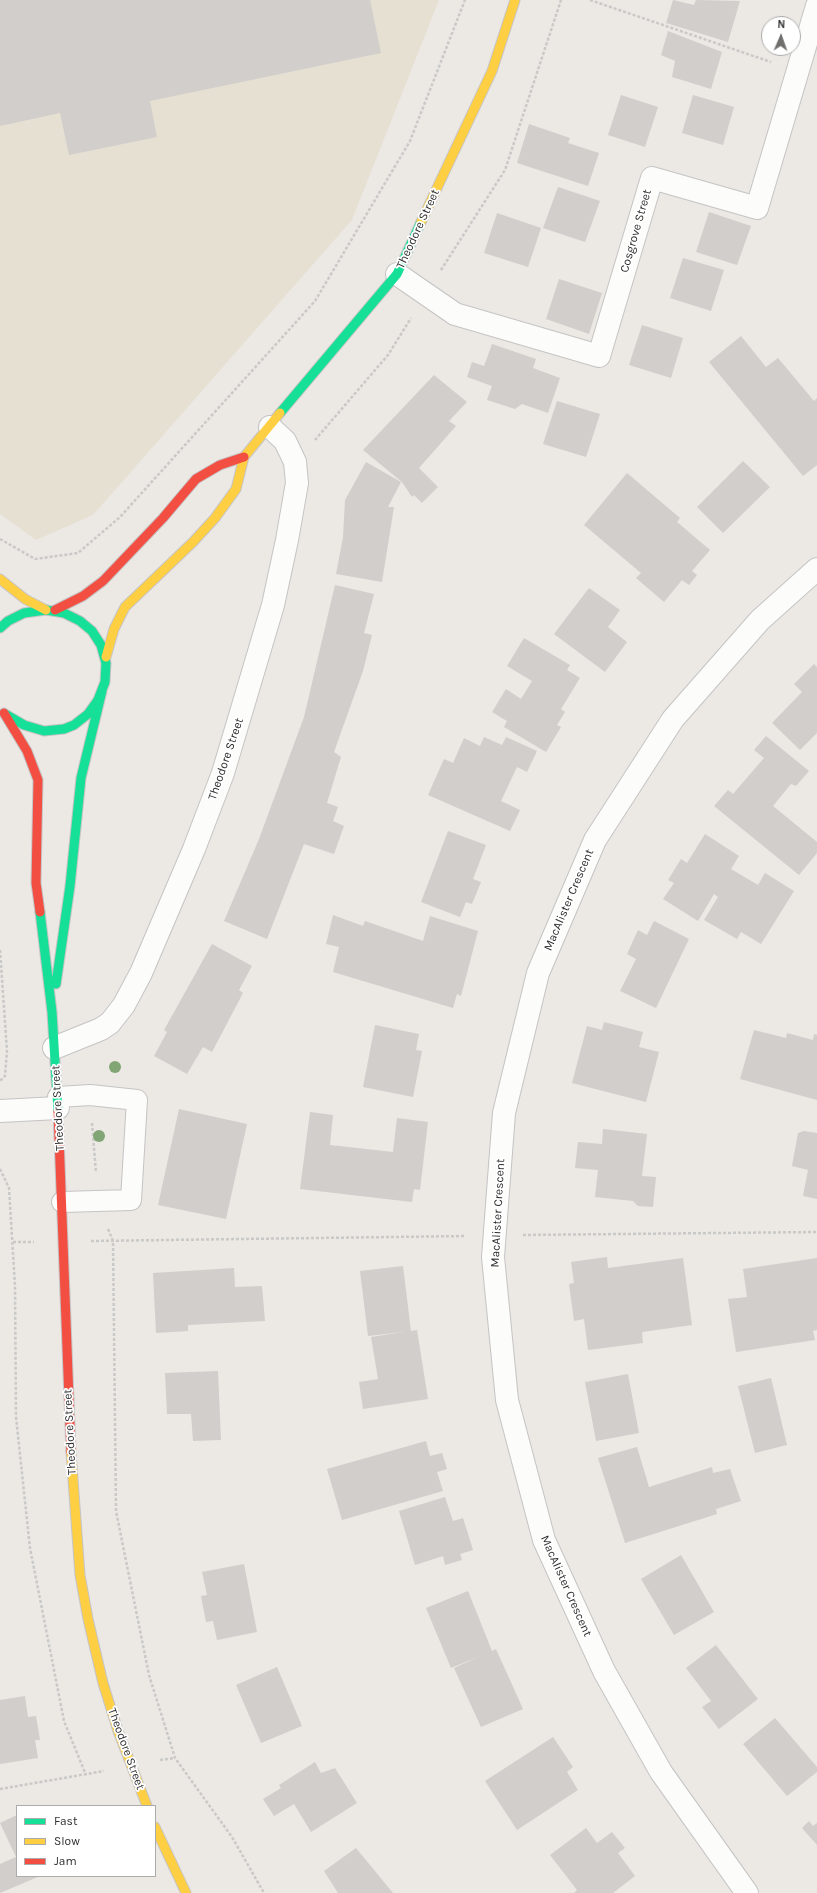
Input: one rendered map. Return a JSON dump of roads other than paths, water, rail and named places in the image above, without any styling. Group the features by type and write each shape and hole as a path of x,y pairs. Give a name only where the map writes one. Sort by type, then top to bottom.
{"main road":[{"name":"Theodore Street","path":"52,1012 70,886 74,828 80,786 106,672 106,657 116,621 125,607 193,542 215,518 236,489 244,457 397,274 492,71 515,0"},
{"path":"0,628 17,615 33,611 51,610 83,596 103,581 163,518 196,479 220,465 244,457"},
{"path":"0,579 25,599 75,618 88,626 99,640 106,657"},
{"path":"2,711 14,721 34,729 44,731 64,729 74,725 88,714 102,691"},
{"name":"Theodore Street","path":"2,711 27,751 38,780 36,884 52,1012 58,1103 64,1241 65,1342 69,1429 80,1575 88,1619 103,1683 118,1731 147,1805"},
{"path":"156,1829 186,1893"}],"street":[{"name":"Cosgrove Street","path":"397,274 455,314 599,356 652,178 756,208 817,6"},
{"name":"Theodore Street","path":"54,1048 101,1029 110,1023 124,1005 140,973 194,849 223,773 273,604 288,540 297,483 296,462 285,441 270,427"},
{"name":"MacAlister Crescent","path":"747,1893 661,1772 604,1671 544,1540 507,1400 493,1257 504,1113 538,973 595,840 673,719 760,620 817,569"},
{"path":"0,1111 58,1103"}],"lane":[{"path":"58,1103 90,1095 137,1100 131,1200 62,1202"}]}
